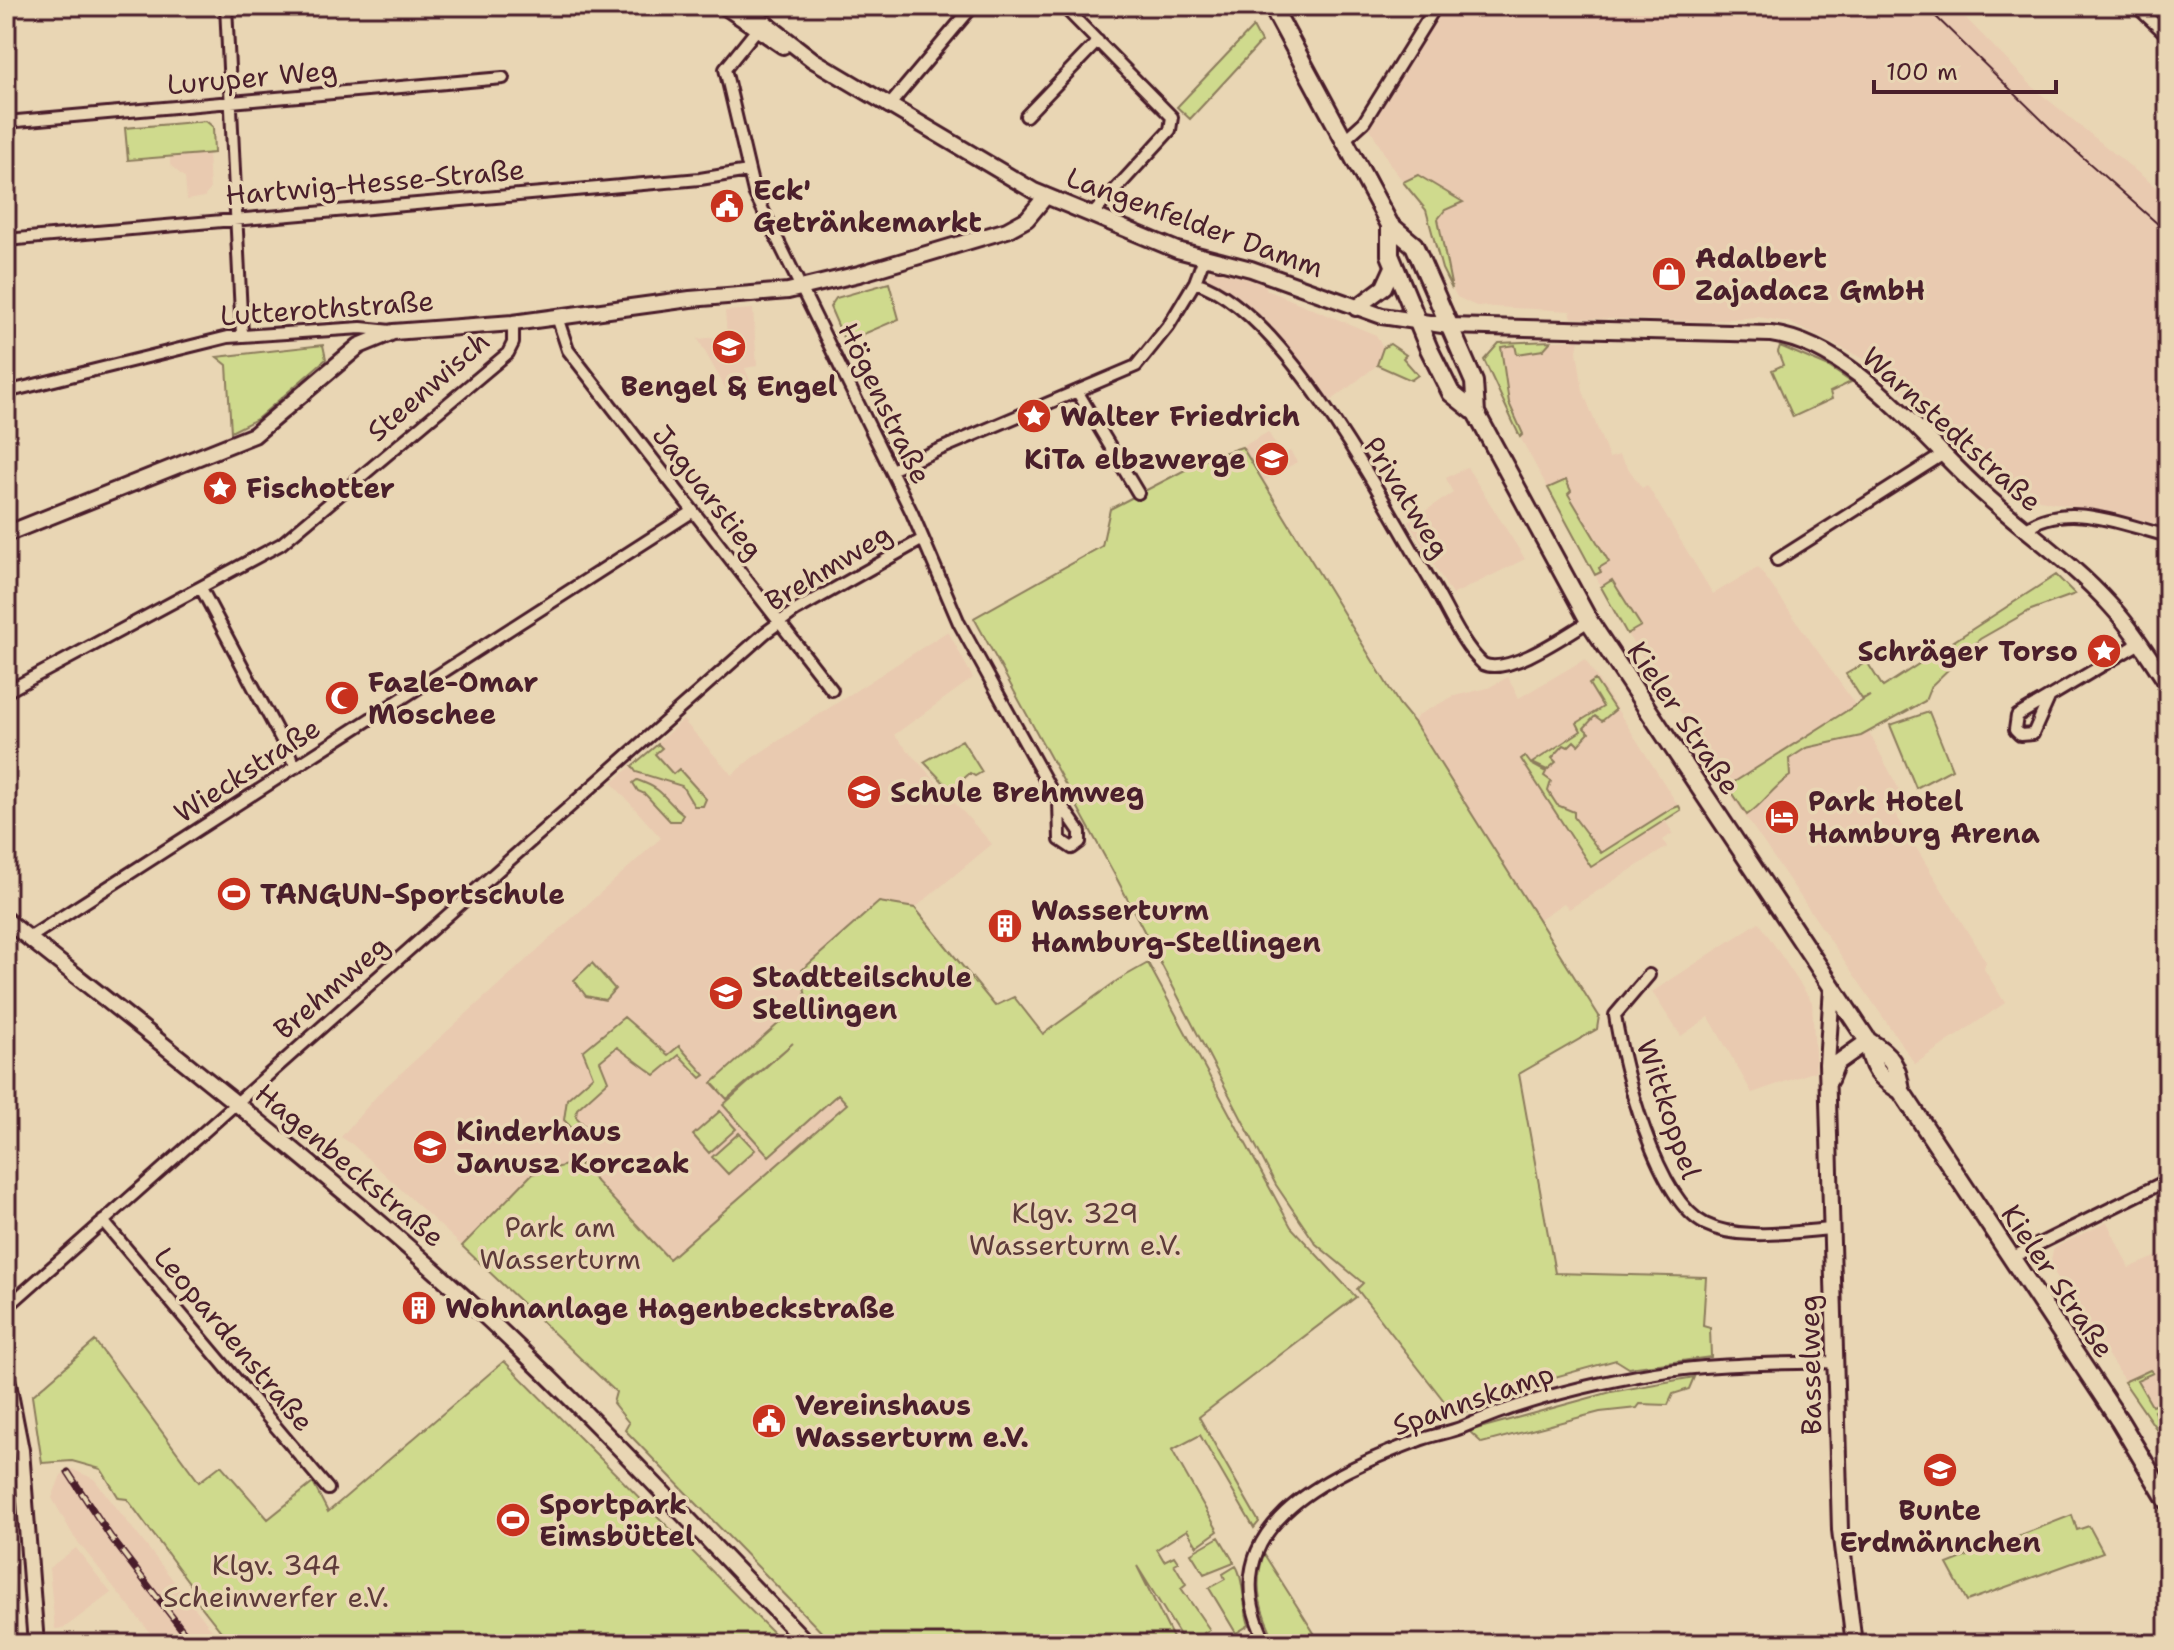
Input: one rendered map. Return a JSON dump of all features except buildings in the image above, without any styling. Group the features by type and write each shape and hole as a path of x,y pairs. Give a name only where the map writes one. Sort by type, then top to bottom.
{"main road":[{"name":"Kieler Straße","path":"1277,8 1342,142 1390,225 1414,245 1474,382 1476,413"},
{"name":"Kieler Straße","path":"1390,225 1394,265 1451,393 1476,413 1589,621 1868,1041 1871,1064 1881,1079 1901,1091 2119,1420 2168,1502"}],"street":[{"path":"226,6 242,335"},
{"name":"Langenfelder Damm","path":"724,6 888,107 1046,196 1204,258 1251,269 1356,308 1419,324 1449,326"},
{"name":"Langenfelder Damm","path":"743,6 759,26"},
{"path":"888,107 973,6"},
{"path":"1063,6 1170,113 1170,130 1093,214"},
{"path":"1342,142 1364,122 1436,6"},
{"path":"2136,6 2168,36"},
{"name":"Högenstraße","path":"759,26 727,63 725,72 754,192 891,470 974,652 1059,801"},
{"path":"1026,116 1098,41"},
{"name":"Luruper Weg","path":"6,122 503,78"},
{"name":"Hartwig-Hesse-Straße","path":"6,240 700,179 748,171"},
{"name":"Steenwisch","path":"6,692 281,544 508,353 513,343 513,323 800,289 1007,230 1033,214 1046,196"},
{"path":"891,470 1140,363 1195,282 1204,258"},
{"path":"1356,308 1384,287 1394,265"},
{"name":"Privatweg","path":"1195,282 1212,288 1261,327 1297,371 1369,479 1479,661 1489,667 1502,668 1589,621"},
{"name":"Jaguarstieg","path":"557,317 568,350 832,690"},
{"name":"Lutterothstraße","path":"6,392 242,335 361,328 393,332 513,323"},
{"name":"Warnstedtstraße","path":"1449,326 1777,335 1812,347 1863,378 1942,455 2101,595 2140,643 2168,685"},
{"path":"6,534 254,435 359,346 393,332"},
{"path":"1077,391 1138,493"},
{"path":"1777,560 1942,455"},
{"name":"Wieckstraße","path":"29,938 692,512"},
{"path":"2025,529 2049,517 2073,514 2168,536"},
{"name":"Brehmweg","path":"6,1308 778,623 923,539"},
{"path":"201,588 296,767"},
{"path":"2049,698 2140,643"},
{"name":"Hagenbeckstraße","path":"6,920 237,1103 488,1319 808,1644"},
{"name":"Wittkoppel","path":"1649,975 1615,1015 1629,1076 1670,1192 1691,1214 1723,1230 1833,1229"},
{"name":"Basselweg","path":"1832,987 1829,1084 1840,1530 1854,1644"},
{"path":"1829,1084 1837,1063 1868,1041"},
{"path":"2011,1258 2168,1180"},
{"name":"Leopardenstraße","path":"103,1221 328,1489"},
{"name":"Spannskamp","path":"1267,1644 1250,1595 1252,1561 1258,1545 1269,1528 1292,1505 1364,1463 1484,1415 1609,1382 1708,1366 1836,1362"},
{"path":"6,1373 21,1450 36,1644"}],"shaded area":[{"path":"1444,6 1954,6 2036,90 2168,197 2168,526 2040,500 2006,488 1866,360 1788,322 1758,317 1704,321 1572,318 1570,311 1476,306 1457,297 1442,269 1426,210 1391,166 1370,128"},
{"path":"208,153 210,190 204,197 187,200 185,178 170,165 170,156"},
{"path":"1212,269 1265,284 1267,290 1376,335 1383,348 1376,366 1331,401 1264,318 1206,279"},
{"name":"Bengel & Engel","path":"753,309 757,366 745,368 750,381 746,388 728,393 698,339 727,336 725,311"},
{"path":"1579,340 1577,351 1583,391 1609,458 1619,455 1642,488 1647,485 1713,594 1758,567 1852,700 1902,795 1890,805 1986,962 1984,969 2005,1003 1915,1064 1733,798 1702,743 1627,634 1520,437 1484,360 1499,343"},
{"name":"KiTa elbzwerge","path":"1268,432 1282,455 1290,451 1297,462 1263,482 1242,447"},
{"path":"1467,467 1525,559 1452,595 1408,522 1453,493 1446,478"},
{"name":"Stadtteilschule Stellingen","path":"948,631 973,678 894,735 992,844 915,908 976,982 847,1104 668,1260 578,1162 532,1174 462,1246 341,1137 381,1091 661,838 612,783 683,720 732,775 752,758"},
{"path":"1585,659 1681,810 1665,821 1673,833 1663,840 1667,847 1569,909 1564,903 1538,920 1414,722 1418,715 1454,696 1488,688 1508,677 1519,698"},
{"path":"1759,922 1812,1002 1816,1071 1752,1093 1709,1017 1681,1036 1652,992"},
{"path":"2107,1222 2129,1268 2168,1252 2168,1448 2050,1266 2053,1250 2058,1246"},
{"path":"72,1469 94,1479 223,1644 159,1644 74,1537 52,1498 61,1475"},
{"path":"76,1548 111,1593 64,1628 55,1629 49,1568"}],"green space":[{"path":"1253,27 1261,42 1190,119 1177,107"},
{"path":"206,121 213,127 214,153 128,160 125,128"},
{"path":"1418,175 1463,202 1445,210 1438,219 1452,289 1442,269 1426,210 1403,182"},
{"path":"889,283 899,319 845,342 830,307 836,298"},
{"path":"1551,341 1543,350 1517,354 1515,345 1501,347 1509,403 1523,434 1520,437 1484,360 1499,343"},
{"path":"1390,344 1406,355 1403,358 1418,375 1411,380 1377,365 1383,348"},
{"path":"323,345 326,359 257,419 231,432 227,365 217,357"},
{"path":"1780,346 1829,367 1851,382 1830,392 1832,399 1793,417 1772,370 1783,365 1778,352"},
{"path":"1242,447 1399,704 1414,722 1599,1016 1597,1029 1519,1074 1555,1273 1706,1277 1703,1326 1710,1328 1711,1357 1629,1368 1616,1360 1486,1396 1480,1409 1455,1415 1357,1289 1363,1283 1316,1244 1276,1185 1117,879 974,618 1102,546 1110,509 1208,458"},
{"path":"1566,480 1571,491 1568,494 1609,562 1599,568 1601,572 1595,575 1548,488"},
{"path":"2056,575 2075,594 2031,610 1980,639 1931,686 1925,701 1861,736 1806,748 1789,759 1790,776 1747,815 1728,786 1870,696 1862,699 1846,674 1867,662 1883,687"},
{"path":"1612,580 1641,626 1627,634 1601,587"},
{"path":"1595,680 1615,710 1602,721 1595,716 1584,728 1589,733 1578,745 1574,741 1568,747 1564,745 1552,758 1556,762 1547,770 1532,763 1581,731 1577,723 1603,707 1589,684"},
{"path":"1929,712 1952,769 1916,788 1890,725"},
{"path":"962,740 982,772 975,776 970,773 951,790 924,762"},
{"path":"658,744 662,748 655,754 673,774 679,769 706,799 703,806 694,806 682,786 636,772 632,766"},
{"path":"1525,756 1531,764 1546,772 1544,776 1551,781 1548,791 1557,805 1574,812 1574,817 1601,853 1671,809 1679,806 1681,810 1591,867 1521,759"},
{"path":"637,780 654,788 683,814 680,821 670,821 645,794 638,791 633,783"},
{"path":"879,902 915,908 995,1006 1014,997 1043,1034 1118,980 1148,963 1291,1227 1356,1297 1199,1417 1259,1522 1254,1528 1200,1435 1172,1450 1218,1531 1197,1546 1187,1530 1157,1549 1164,1561 1174,1556 1178,1562 1174,1564 1186,1584 1181,1588 1210,1630 1204,1633 1209,1642 1206,1644 1179,1644 1183,1640 1137,1566 1176,1644 833,1644 625,1430 629,1423 613,1403 616,1392 462,1246 532,1174 578,1162 669,1259 847,1104 838,1094 769,1156 723,1105 793,1043 727,1099 712,1083 806,999 802,970"},
{"path":"592,963 615,989 605,1000 586,996 574,980"},
{"path":"624,1017 668,1055 679,1046 705,1075 701,1078 679,1055 655,1075 617,1047 600,1061 608,1081 577,1109 576,1117 592,1133 583,1140 564,1120 567,1099 593,1076 583,1051"},
{"path":"720,1111 736,1129 709,1153 693,1135"},
{"path":"739,1133 755,1150 728,1174 712,1157"},
{"name":"Klgv. 344 Scheinwerfer e.V.","path":"95,1341 199,1482 221,1465 268,1519 313,1483 328,1512 504,1361 784,1644 231,1644 190,1592 193,1588 127,1499 119,1498 101,1469 72,1461 42,1463 32,1396"},
{"path":"2150,1370 2153,1373 2137,1380 2152,1406 2168,1400 2168,1406 2154,1411 2158,1420 2168,1426 2168,1439 2164,1440 2124,1382"},
{"path":"1694,1377 1689,1389 1673,1394 1668,1405 1640,1404 1637,1408 1600,1412 1482,1443 1469,1431 1611,1392"},
{"path":"6,1504 15,1644 6,1644"},
{"path":"2072,1515 2077,1530 2089,1526 2103,1552 1967,1601 1947,1564"},
{"path":"1219,1537 1234,1562 1204,1574 1191,1553"},
{"path":"1264,1554 1321,1644 1277,1644 1260,1600 1260,1566"},
{"path":"1236,1566 1249,1625 1236,1633 1209,1588 1225,1579 1223,1574"}],"tram line":[{"path":"1925,6 2052,130 2168,233"}],"railway":[{"path":"68,1472 110,1536 193,1644"}],"place":[{"name":"Eck' Getränkemarkt","path":"727,206"},
{"name":"Adalbert Zajadacz GmbH","path":"1669,274"},
{"name":"Bengel & Engel","path":"729,347"},
{"name":"Walter Friedrich","path":"1034,416"},
{"name":"KiTa elbzwerge","path":"1272,459"},
{"name":"Fischotter","path":"220,488"},
{"name":"Schräger Torso","path":"2104,651"},
{"name":"Fazle-Omar Moschee","path":"342,698"},
{"name":"Schule Brehmweg","path":"864,792"},
{"name":"Park Hotel Hamburg Arena","path":"1782,817"},
{"name":"TANGUN-Sportschule","path":"234,894"},
{"name":"Wasserturm Hamburg-Stellingen","path":"1005,926"},
{"name":"Stadtteilschule Stellingen","path":"726,993"},
{"name":"Kinderhaus Janusz Korczak","path":"430,1147"},
{"name":"Wohnanlage Hagenbeckstraße","path":"419,1308"},
{"name":"Vereinshaus Wasserturm e.V.","path":"769,1421"},
{"name":"Bunte Erdmännchen","path":"1940,1470"},
{"name":"Sportpark Eimsbüttel","path":"513,1520"}],"park label":[{"name":"Klgv. 329 Wasserturm e.V.","path":"1075,1229"},
{"name":"Park am Wasserturm","path":"560,1243"}]}
